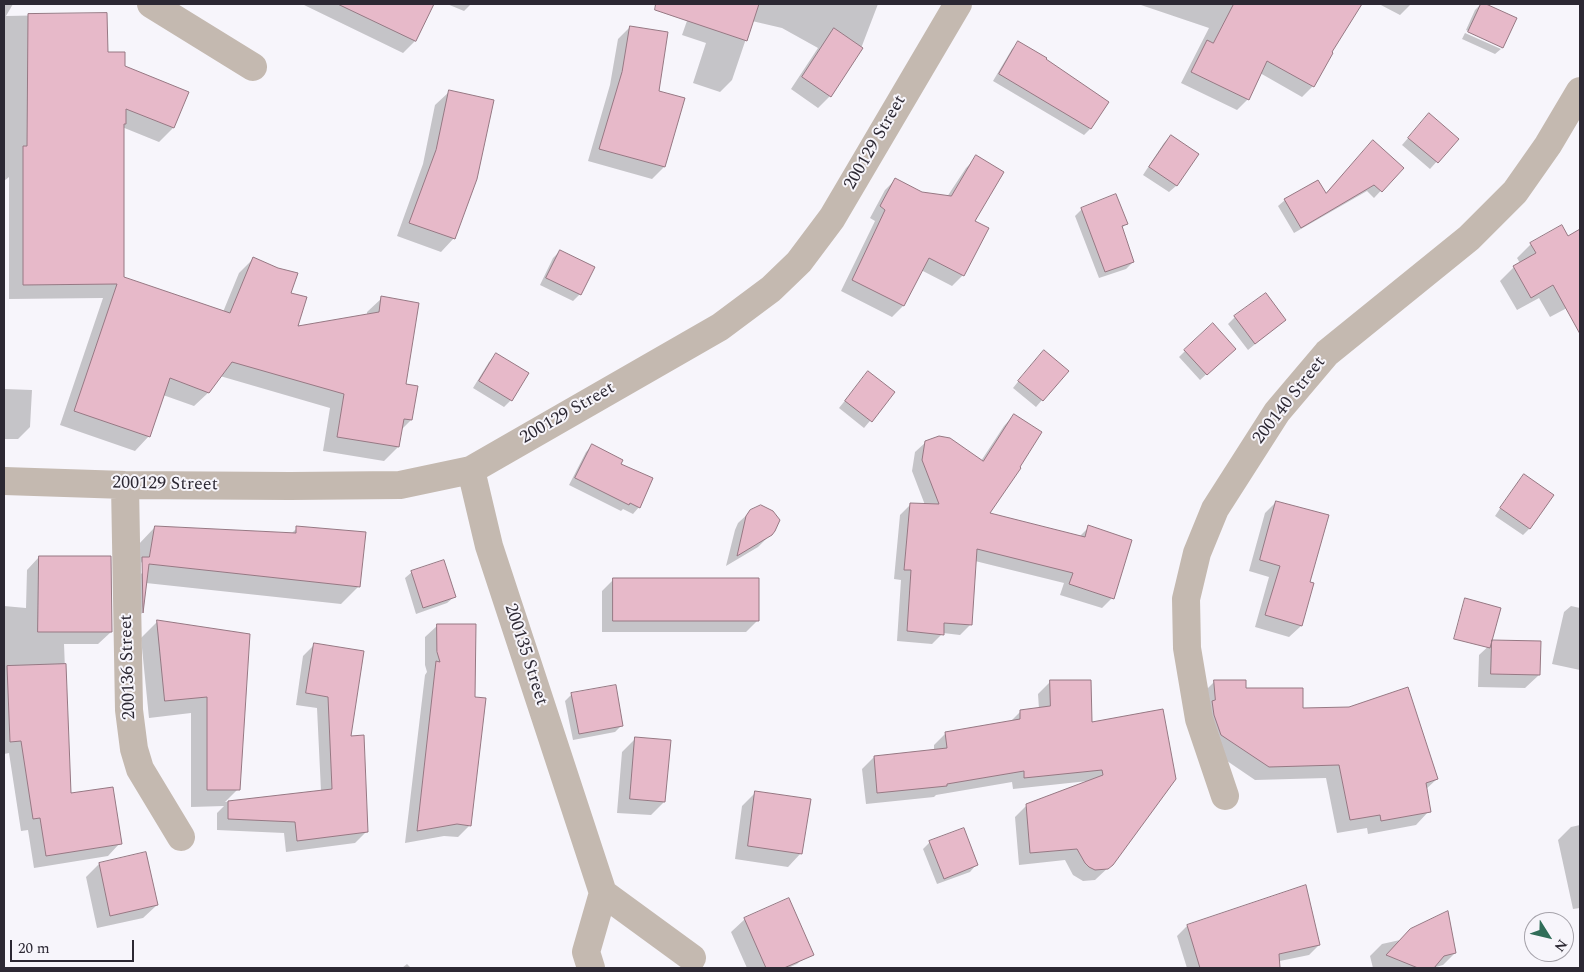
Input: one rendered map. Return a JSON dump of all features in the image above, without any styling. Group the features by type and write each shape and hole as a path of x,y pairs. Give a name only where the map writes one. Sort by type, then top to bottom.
{"street":[{"path":"151,4 253,67"},
{"name":"200129 Street","path":"4,481 125,485 290,486 400,484 471,470 720,327 771,289 785,276 799,262 832,218 958,4"},
{"name":"200140 Street","path":"1225,796 1199,719 1187,648 1186,599 1197,553 1215,509 1277,412 1327,353 1469,238 1516,192 1548,145 1580,91"},
{"name":"200135 Street","path":"471,470 489,546 603,894"},
{"name":"200136 Street","path":"125,485 129,710 134,749 140,769 181,837"},
{"path":"591,968 586,952 603,894 692,958"}],"building":[{"path":"338,4 434,4 416,41"},
{"path":"656,4 759,4 747,41 655,10"},
{"path":"1234,4 1362,4 1332,52 1314,87 1267,61 1249,100 1191,72 1207,40 1213,43"},
{"path":"1481,4 1486,4 1517,18 1503,48 1468,32"},
{"path":"107,13 108,52 125,52 125,66 189,92 174,128 126,109 126,124 124,124 124,277 230,313 253,257 278,268 298,273 291,293 307,297 298,326 379,312 381,296 419,303 406,384 418,386 412,420 404,419 399,447 337,437 344,394 232,362 209,393 170,378 150,437 74,411 117,284 23,285 23,146 27,146 28,14"},
{"path":"630,26 668,32 659,91 685,98 665,167 599,149 622,72"},
{"path":"834,28 863,48 831,97 802,77"},
{"path":"1018,41 1047,58 1109,102 1091,129 999,74"},
{"path":"449,90 494,100 477,179 455,239 409,223 436,150"},
{"path":"1429,113 1459,139 1438,163 1408,138"},
{"path":"1171,135 1199,154 1177,186 1149,167"},
{"path":"1373,140 1404,168 1382,192 1374,185 1301,228 1284,199 1318,180 1326,193"},
{"path":"976,155 1004,172 975,221 989,228 964,276 929,258 904,306 852,280 885,210 880,206 895,178 922,192 951,196"},
{"path":"1116,194 1128,224 1122,226 1134,262 1105,272 1081,208"},
{"path":"1562,225 1568,236 1580,229 1580,334 1553,285 1531,298 1513,266 1536,253 1530,243"},
{"path":"560,250 595,267 581,295 546,278"},
{"path":"1266,293 1286,320 1255,344 1234,316"},
{"path":"1213,323 1236,349 1207,375 1184,350"},
{"path":"1044,350 1069,371 1043,401 1018,381"},
{"path":"496,353 529,373 512,401 479,381"},
{"path":"868,371 895,392 872,422 845,401"},
{"path":"1014,414 1042,432 1021,468 990,513 1085,537 1088,525 1132,540 1114,599 1069,584 1073,573 977,549 972,625 944,623 944,635 907,631 911,570 904,570 910,503 939,504 922,460 925,441 939,436 950,438 983,461"},
{"path":"592,444 623,460 621,464 653,478 640,508 630,503 629,505 575,478"},
{"path":"1524,474 1554,495 1530,529 1500,508"},
{"path":"1276,501 1329,515 1310,582 1314,583 1302,626 1265,615 1280,566 1260,560"},
{"path":"761,505 773,511 780,520 775,531 772,535 737,556 746,516 750,510"},
{"path":"155,526 296,533 296,526 366,532 360,587 149,564 143,613 142,557 149,557"},
{"path":"39,556 111,556 112,632 38,632"},
{"path":"444,560 456,597 423,608 411,571"},
{"path":"613,578 759,578 759,621 613,621"},
{"path":"1465,598 1501,608 1490,648 1454,639"},
{"path":"157,620 250,634 240,790 207,790 207,697 165,701"},
{"path":"437,624 476,624 475,697 486,698 471,826 457,824 417,831 436,661 440,662 437,652"},
{"path":"1492,640 1541,641 1540,675 1491,674"},
{"path":"314,643 364,651 351,736 364,735 368,832 297,841 295,822 228,819 228,801 332,789 328,697 306,693"},
{"path":"66,664 71,793 113,787 122,844 46,856 40,818 33,819 21,741 10,742 7,666"},
{"path":"1050,680 1091,680 1092,722 1163,709 1176,779 1113,865 1108,869 1095,870 1089,867 1077,849 1030,853 1026,804 1103,775 1102,770 1024,778 1024,771 947,784 947,786 877,793 874,756 947,748 945,732 1020,719 1020,710 1050,706"},
{"path":"1214,680 1246,680 1246,688 1303,688 1303,708 1349,707 1408,687 1438,779 1426,783 1431,812 1381,821 1380,815 1350,820 1339,765 1269,767 1221,735 1214,715 1212,701 1215,700"},
{"path":"616,685 623,726 579,734 571,693"},
{"path":"635,737 671,740 665,802 630,799"},
{"path":"755,791 811,799 802,854 748,846"},
{"path":"964,828 978,865 944,879 929,841"},
{"path":"146,852 158,905 110,916 99,863"},
{"path":"1306,885 1320,945 1279,954 1280,968 1200,968 1187,925"},
{"path":"789,898 814,955 784,968 766,968 744,918"},
{"path":"1448,911 1456,953 1444,956 1434,968 1418,968 1386,955 1410,929"}]}
